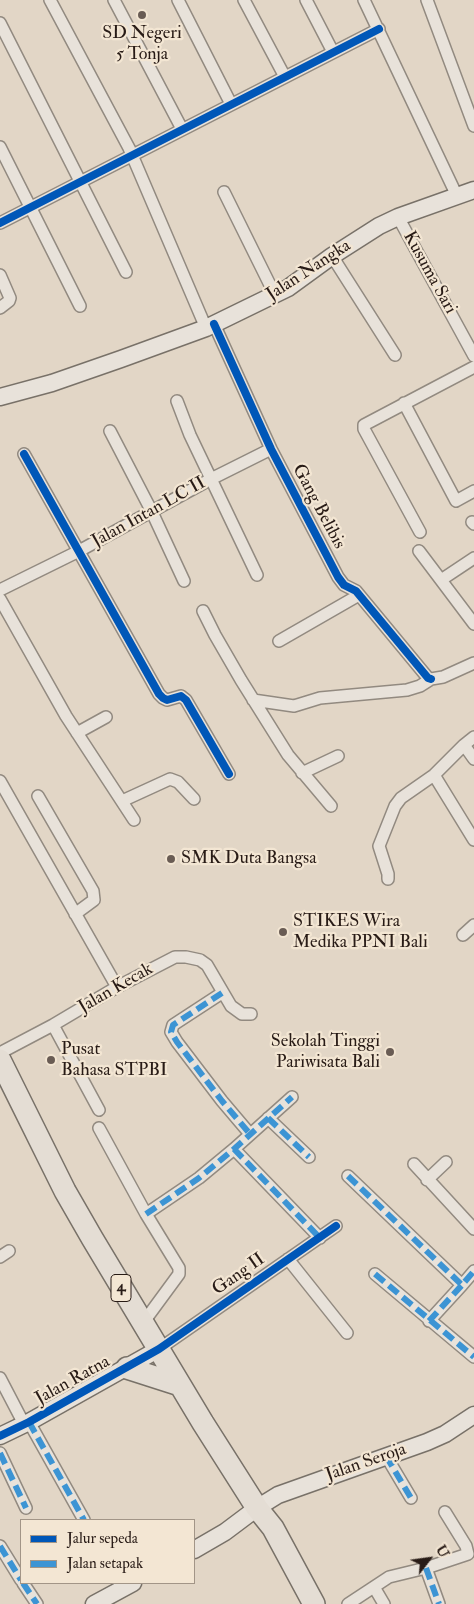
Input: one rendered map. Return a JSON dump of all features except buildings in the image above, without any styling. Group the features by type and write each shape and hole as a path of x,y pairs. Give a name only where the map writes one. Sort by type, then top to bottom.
{"highway":[{"name":"4","path":"0,1060 5,1082 142,1323 155,1352 180,1385 257,1508 273,1528 314,1604"},
{"path":"127,1368 180,1385"},
{"name":"4","path":"257,1508 262,1529 304,1604"}],"street":[{"name":"Gang Belibis","path":"50,0 132,154 210,326 271,450 338,578 344,586 353,589 360,595 428,678 431,679"},
{"path":"114,0 182,129"},
{"path":"178,0 231,104"},
{"path":"244,0 285,77"},
{"path":"306,0 333,52"},
{"path":"364,0 457,196"},
{"path":"427,0 474,126"},
{"path":"0,23 126,272"},
{"path":"0,223 379,29"},
{"path":"0,147 80,306"},
{"name":"Jalan Nangka","path":"0,397 90,370 210,326 275,295 303,278 371,230 398,217 474,190"},
{"path":"224,192 275,295"},
{"name":"Kusuma Sari","path":"398,217 474,356"},
{"path":"332,256 395,355"},
{"path":"0,275 10,298 0,308"},
{"path":"420,532 364,429 365,424 474,367"},
{"path":"177,402 257,575"},
{"path":"404,403 456,501 474,491"},
{"path":"110,431 152,510 184,581"},
{"name":"Jalan Intan LC II","path":"0,590 79,551 211,479 271,450"},
{"path":"24,454 161,696 167,700 181,696 186,700 229,774"},
{"path":"419,551 474,624"},
{"path":"441,580 474,558"},
{"path":"279,642 360,595"},
{"path":"0,599 66,716 134,820"},
{"path":"203,611 253,700 288,755 331,806"},
{"path":"253,700 294,706 320,698 381,694 407,690 420,686 431,679 443,677 474,662"},
{"path":"77,733 106,717"},
{"path":"388,879 379,846 391,813 401,798 434,775 474,737"},
{"path":"464,745 474,759"},
{"path":"302,773 338,756"},
{"path":"434,775 474,840"},
{"path":"122,801 170,779 178,782 194,798"},
{"path":"0,781 117,987"},
{"path":"38,796 93,891 94,900 76,914"},
{"path":"463,934 474,925"},
{"name":"Jalan Kecak","path":"0,1053 170,958 186,957 200,960 207,966 231,1006 238,1012 251,1014"},
{"path":"222,993 173,1025 171,1032 216,1094 250,1134"},
{"path":"53,1025 99,1110"},
{"path":"146,1214 199,1178 292,1097"},
{"path":"268,1118 309,1157"},
{"path":"99,1128 180,1271 142,1323"},
{"path":"234,1149 320,1238"},
{"path":"427,1180 446,1162"},
{"path":"414,1164 474,1229"},
{"path":"348,1176 462,1285"},
{"name":"Gang II","path":"155,1352 336,1226"},
{"path":"288,1259 347,1333"},
{"path":"429,1321 474,1271"},
{"path":"376,1274 429,1321 474,1357"},
{"name":"Jalan Ratna","path":"0,1436 155,1352"},
{"path":"0,1378 83,1519"},
{"name":"Jalan Seroja","path":"195,1549 225,1532 257,1508 285,1492 445,1434 474,1415"},
{"path":"0,1453 26,1508"},
{"path":"386,1456 411,1498"},
{"path":"348,1604 389,1577 466,1556 469,1551 445,1512"},
{"path":"0,1546 20,1579"},
{"path":"426,1568 439,1604"},
{"path":"23,1584 37,1604"},
{"path":"94,1604 132,1584"},
{"path":"374,1587 384,1604"}],"marked path":[{"path":"222,993 173,1025 171,1032 222,1101 250,1134"},
{"path":"146,1214 199,1178 292,1097"},
{"path":"268,1118 309,1157"},
{"path":"234,1149 320,1238"},
{"path":"348,1176 462,1285 474,1271"},
{"path":"375,1274 474,1357"},
{"path":"429,1321 462,1285"},
{"path":"29,1422 83,1519"},
{"path":"0,1453 26,1508"},
{"path":"386,1456 411,1498"},
{"path":"0,1546 20,1578"},
{"path":"426,1568 439,1604"},
{"path":"24,1584 37,1604"}],"cycle path":[{"path":"0,223 379,29"},
{"path":"214,324 271,449 338,577 344,585 356,591 428,678 431,679"},
{"path":"24,454 159,694 167,700 181,696 186,700 229,774"},
{"path":"0,1436 29,1422 159,1349 336,1226"}],"place":[{"name":"SD Negeri 5 Tonja","path":"142,15"},
{"name":"SMK Duta Bangsa","path":"171,859"},
{"name":"STIKES Wira Medika PPNI Bali","path":"283,932"},
{"name":"Sekolah Tinggi Pariwisata Bali","path":"390,1052"},
{"name":"Pusat Bahasa STPBI","path":"51,1060"}]}
